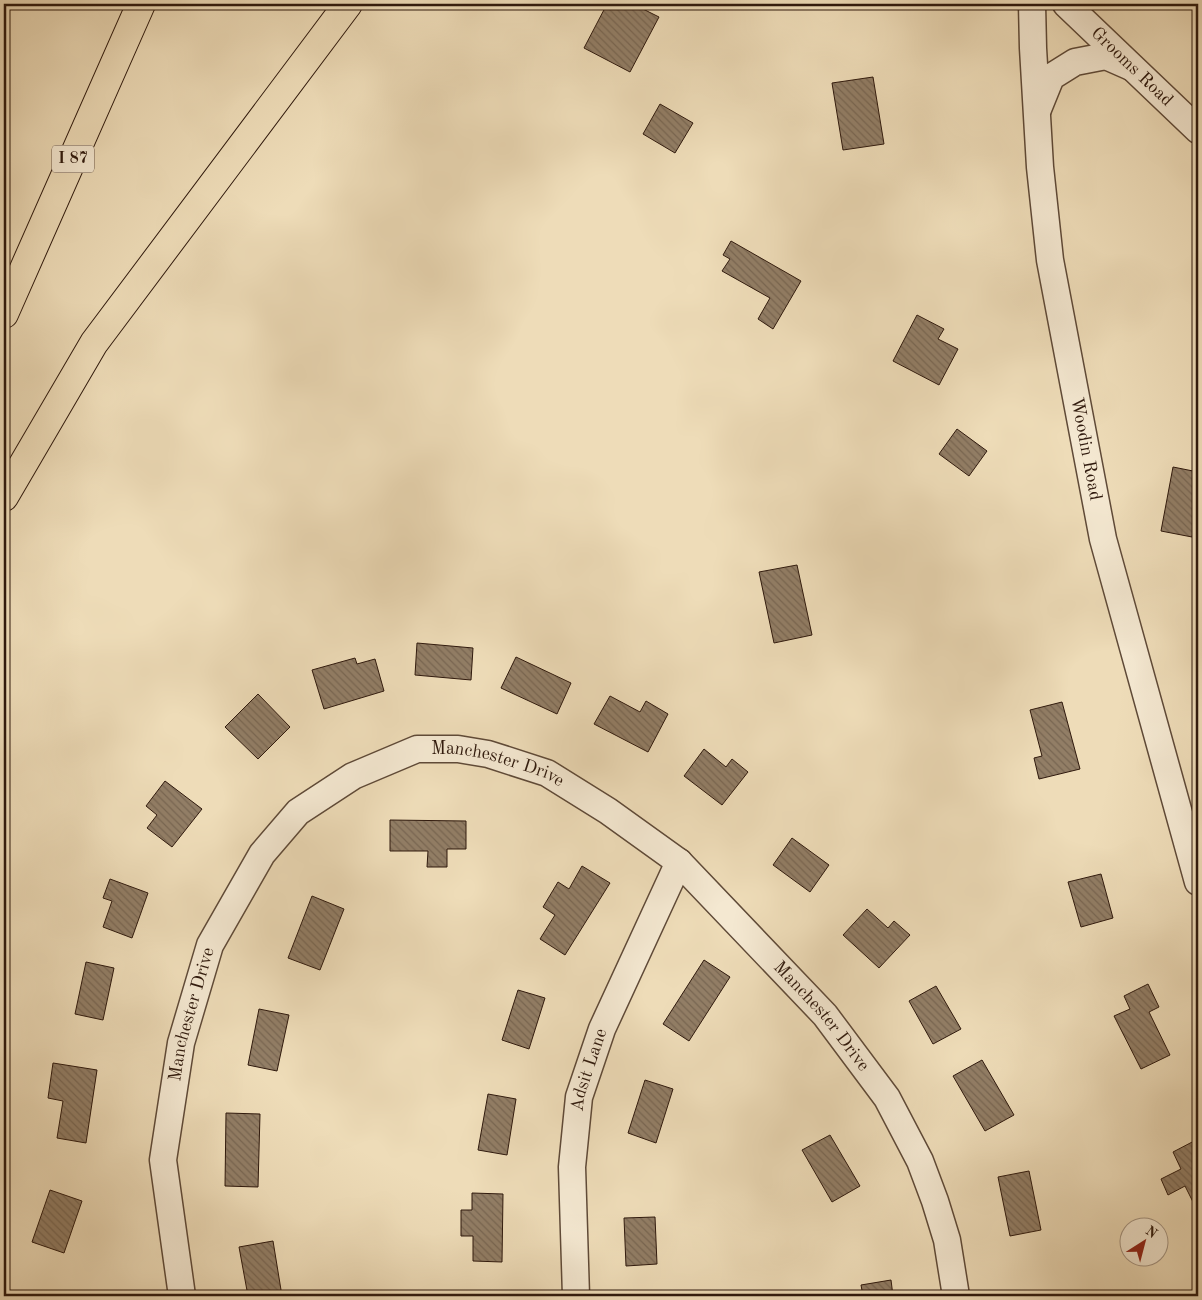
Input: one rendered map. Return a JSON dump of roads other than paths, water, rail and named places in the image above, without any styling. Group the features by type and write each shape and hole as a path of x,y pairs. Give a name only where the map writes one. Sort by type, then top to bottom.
{"highway":[{"name":"I 87","path":"4,314 141,4"},
{"path":"4,497 94,343 348,4"}],"street":[{"name":"Woodin Road","path":"1032,4 1040,166 1050,260 1104,539 1198,882"},
{"name":"Grooms Road","path":"1066,4 1198,130"},
{"path":"1037,109 1051,77 1075,62 1106,56 1135,69"},
{"name":"Manchester Drive","path":"182,1296 163,1160 181,1042 210,945 262,854 298,812 353,776 417,749 458,750 488,754 547,773 608,811 679,862 825,1015 887,1098 920,1161 935,1201 947,1240 956,1296"},
{"name":"Adsit Lane","path":"576,1296 572,1167 579,1097 602,1029 679,862"}]}
